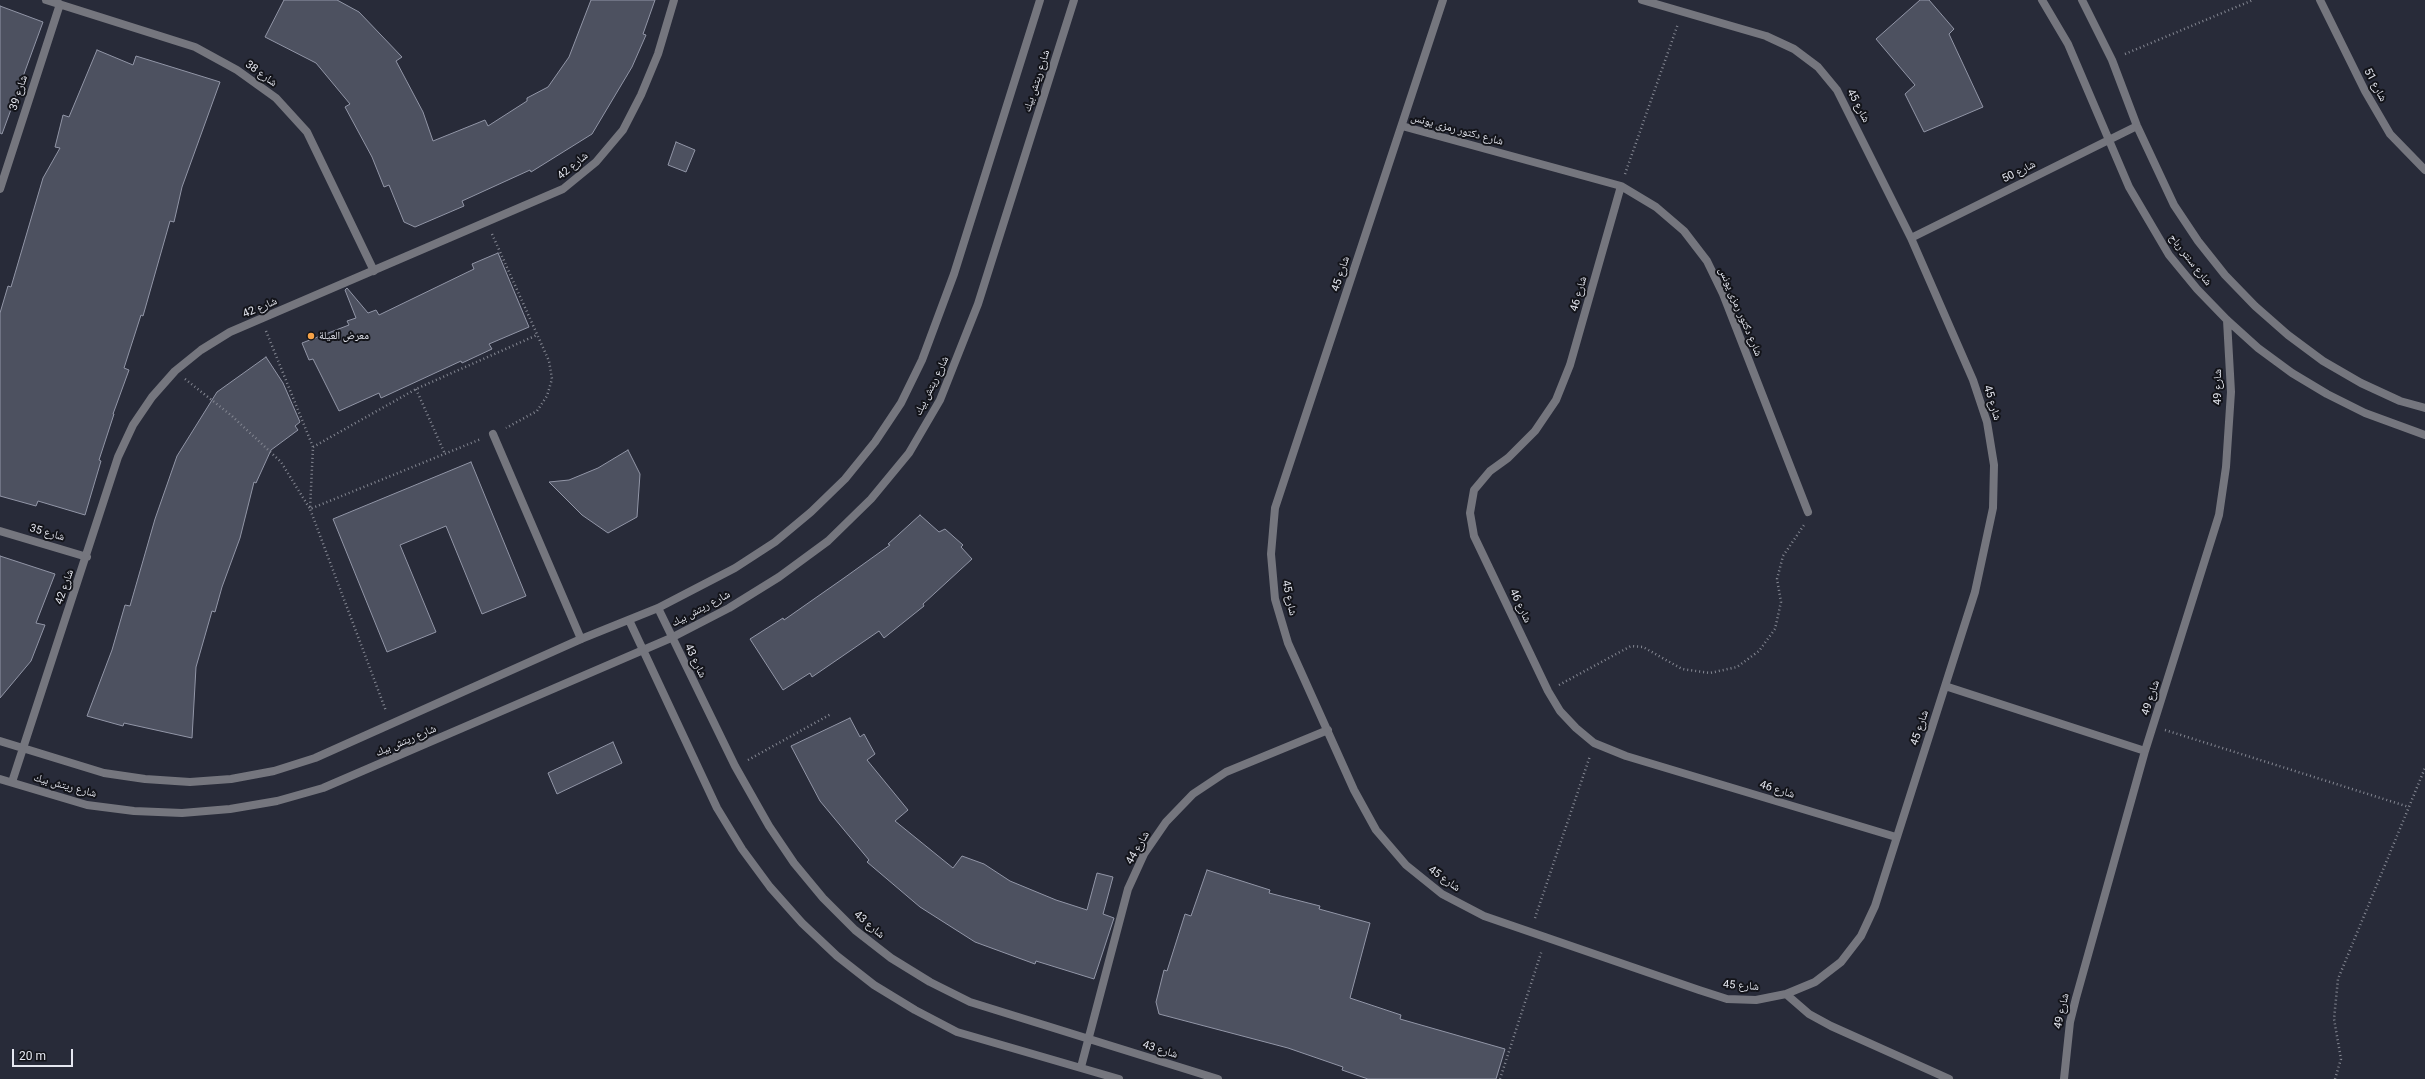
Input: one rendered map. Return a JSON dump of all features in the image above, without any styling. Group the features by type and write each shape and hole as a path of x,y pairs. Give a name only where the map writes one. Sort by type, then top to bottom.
{"street":[{"name":"شارع 38","path":"46,0 195,47 237,70 276,98 307,132 374,271"},
{"name":"شارع 42","path":"12,782 87,557 118,457 127,438 152,397 175,371 201,350 224,336 563,189 596,162 623,130 642,95 658,54 674,0"},
{"name":"شارع ريتش بيك","path":"0,742 104,773 138,778 190,782 231,779 274,771 315,758 581,639 658,608 735,568 775,542 812,512 855,467 875,442 901,403 922,360 954,274 1040,0"},
{"name":"شارع ريتش بيك","path":"0,778 82,804 134,811 198,812 230,809 277,801 323,788 643,651 729,608 779,577 828,541 871,499 909,453 940,400 978,304 1074,0"},
{"name":"شارع 45","path":"1443,0 1275,508 1271,554 1275,599 1288,643 1354,790 1376,830 1406,865 1442,894 1484,916 1727,999 1756,1000 1786,994 1815,982 1841,962 1862,936 1875,906 1975,592 1993,508 1994,465 1987,422 1973,380 1911,238 1838,90 1818,67 1794,49 1766,36 1642,0"},
{"name":"شارع سنتر رباح","path":"2042,0 2068,44 2128,187 2166,249 2197,289 2227,320 2258,348 2327,394 2365,413 2425,435"},
{"name":"شارع سنتر رباح","path":"2082,0 2112,60 2137,126 2174,205 2198,241 2225,275 2255,306 2288,335 2323,361 2400,401 2425,408"},
{"name":"شارع 51","path":"2320,0 2364,91 2390,134 2425,170"},
{"name":"شارع 39","path":"0,189 3,168 60,4"},
{"name":"شارع دكتور رمزى يونس","path":"1402,126 1621,186 1656,207 1684,232 1707,261 1723,294 1808,512"},
{"name":"شارع 50","path":"1911,238 2137,126"},
{"name":"شارع 46","path":"1621,186 1570,365 1556,400 1535,431 1508,458 1490,471 1474,490 1470,513 1474,536 1548,691 1565,716 1594,743 1626,756 1896,837"},
{"name":"شارع 49","path":"2064,1079 2070,1022 2145,752 2219,515 2226,467 2230,392 2227,320"},
{"path":"493,434 581,639"},
{"name":"شارع 35","path":"0,531 87,557"},
{"name":"شارع 43","path":"658,608 671,638 735,766 769,826 794,863 823,898 855,930 891,958 930,982 970,1002 1218,1079"},
{"path":"629,620 717,808 742,849 770,887 802,923 837,956 868,980 915,1010 957,1032 1119,1079"},
{"path":"1945,686 2145,752"},
{"name":"شارع 44","path":"1081,1067 1128,889 1144,854 1166,822 1193,794 1226,772 1328,730"},
{"path":"1786,994 1809,1014 1831,1026 1949,1079"}],"path":[{"path":"2112,60 2253,0"},
{"path":"1621,186 1682,12"},
{"path":"310,509 493,434 537,411 548,396 552,379 549,361 487,222"},
{"path":"261,319 313,447 310,509"},
{"path":"313,447 416,389 537,335"},
{"path":"175,371 232,416 281,462 310,509 391,724"},
{"path":"416,389 444,454"},
{"path":"1548,691 1631,646 1643,647 1682,669 1710,673 1737,667 1759,651 1775,629 1781,602 1777,579 1783,556 1806,523 1808,512"},
{"path":"735,766 831,714"},
{"path":"2153,726 2409,807"},
{"path":"1530,932 1594,743"},
{"path":"2335,1079 2341,1059 2334,1020 2338,979 2425,768"},
{"path":"1500,1079 1546,937"}],"building":[{"path":"284,0 337,0 359,12 402,57 396,61 423,112 433,141 485,120 488,126 527,101 527,98 548,87 569,57 591,0 655,0 643,34 646,35 632,67 592,134 531,172 530,170 462,201 464,206 415,227 404,222 389,185 384,187 372,157 345,107 350,104 316,63 265,37"},
{"path":"1920,0 1929,0 1954,29 1949,34 1983,107 1924,132 1905,94 1915,85 1876,39"},
{"path":"0,6 43,22 2,134 0,133"},
{"path":"97,50 133,65 136,56 220,82 182,187 174,222 170,221 143,316 141,315 124,368 129,370 113,414 99,460 101,461 85,515 38,501 36,506 0,496 0,313 8,286 11,287 43,178 60,148 55,147 63,115 69,117"},
{"path":"676,142 695,150 686,172 668,165"},
{"path":"498,253 529,327 489,344 492,349 462,363 461,361 381,398 379,393 339,411 313,359 309,360 302,343 349,325 347,321 356,318 345,290 347,288 368,313 376,310 379,315 474,269 472,264"},
{"path":"266,357 283,383 300,422 295,426 298,430 271,450 256,483 254,482 240,538 222,587 215,612 212,611 196,667 192,738 124,723 123,726 87,716 112,650 125,605 130,606 155,519 177,456 217,392"},
{"path":"628,450 640,474 637,517 608,533 582,515 549,482 569,480 598,468"},
{"path":"471,462 526,596 482,614 446,526 400,545 436,632 387,652 333,519"},
{"path":"920,515 939,532 945,529 963,545 961,547 972,559 923,604 924,606 884,638 879,631 812,677 810,673 783,690 750,639 783,618 784,620 890,545 888,544"},
{"path":"0,556 55,574 36,623 45,625 31,661 0,698"},
{"path":"850,718 860,737 864,734 875,754 867,760 908,810 895,821 953,868 962,856 984,864 1010,881 1056,900 1087,910 1097,873 1113,877 1103,914 1114,918 1094,979 1036,961 1035,964 975,942 920,907 867,862 869,860 820,801 791,746"},
{"path":"613,742 622,763 557,794 548,773"},
{"path":"1207,870 1270,890 1269,893 1320,906 1319,909 1370,923 1350,998 1401,1015 1400,1019 1505,1049 1496,1079 1368,1079 1342,1070 1343,1067 1288,1048 1159,1014 1156,1002 1164,970 1167,971 1185,914 1191,916"}],"place":[{"name":"معرض العيلة","path":"311,336"}]}
